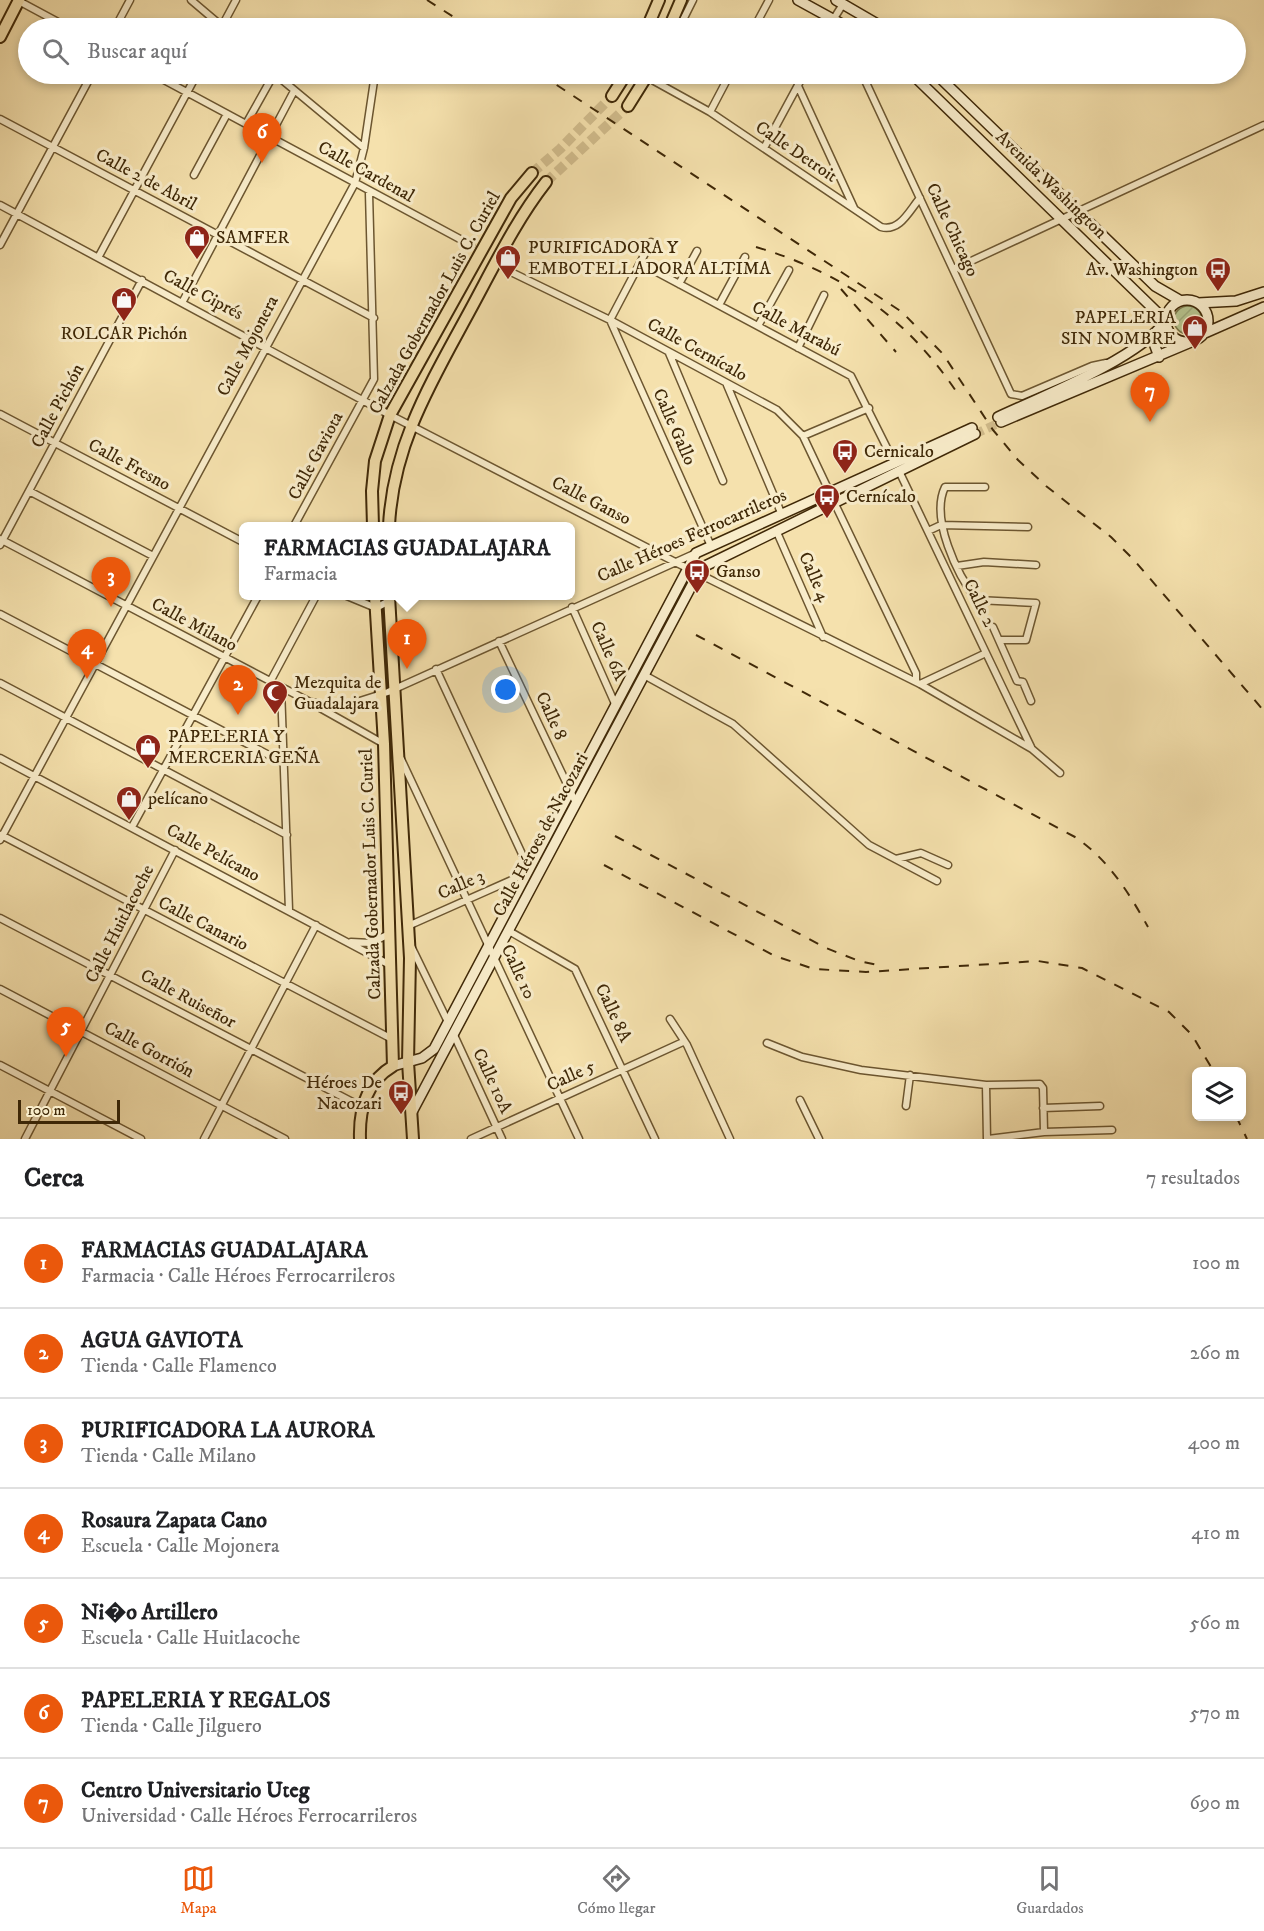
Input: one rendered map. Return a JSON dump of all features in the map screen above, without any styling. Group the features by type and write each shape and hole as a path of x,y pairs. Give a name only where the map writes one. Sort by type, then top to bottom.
{"main road":[{"path":"0,37 18,0"},
{"path":"651,18 659,0"},
{"path":"673,18 681,0"},
{"path":"798,0 832,18"},
{"path":"839,2 867,18"},
{"path":"612,96 620,84"},
{"path":"628,106 642,84"},
{"name":"Avenida Washington","path":"922,84 1166,321"},
{"name":"Avenida Washington","path":"946,84 1155,286 1181,301"},
{"name":"Calzada Gobernador Luis C. Curiel","path":"373,522 372,491 375,461 390,415 511,198 532,173"},
{"name":"Calzada Gobernador Luis C. Curiel","path":"389,522 396,470 410,424 514,228 546,182"},
{"path":"1264,292 1236,301 1198,303 1181,301 1171,309 1158,332 1109,362 999,419 1159,357 1205,333 1264,307"},
{"path":"1198,303 1204,308 1209,320 1205,333"},
{"path":"1166,321 1174,337 1191,342"},
{"path":"1158,332 1155,346 1159,357"},
{"name":"Calle Héroes Ferrocarrileros","path":"693,571 835,504 897,468 974,431"},
{"name":"Calle Héroes Ferrocarrileros","path":"696,553 831,493 897,468"},
{"name":"Calle Héroes de Nacozari","path":"412,1113 644,675 693,571 696,553"},
{"name":"Calle Héroes de Nacozari","path":"393,1066 430,1053 616,706 693,571"},
{"name":"Calzada Gobernador Luis C. Curiel","path":"375,600 384,744 393,1066"},
{"name":"Calzada Gobernador Luis C. Curiel","path":"389,600 409,940 408,1062 413,1139"},
{"path":"360,1139 362,1107 372,1084 393,1066"}],"street":[{"path":"18,0 51,18"},
{"path":"120,18 130,0"},
{"path":"191,0 211,18"},
{"path":"227,18 236,0"},
{"path":"684,18 693,0"},
{"path":"759,18 769,0"},
{"path":"834,18 839,2"},
{"path":"0,245 87,84"},
{"name":"Calle Cardenal","path":"172,84 355,183 369,193 471,245"},
{"path":"99,256 191,84"},
{"path":"246,124 268,84"},
{"path":"286,84 364,148"},
{"name":"Calle Mojonera","path":"1,837 355,183 364,148 374,84"},
{"name":"Calle Detroit","path":"659,84 710,112 881,227 890,229 897,226 920,198"},
{"path":"710,112 725,84"},
{"name":"Calle Chicago","path":"867,84 1011,394 1016,396 1092,366 1109,362"},
{"path":"764,148 798,86"},
{"path":"798,86 854,209"},
{"path":"183,301 294,91"},
{"path":"194,175 227,114"},
{"name":"Calle 2 de Abril","path":"0,119 374,318"},
{"path":"954,269 1264,125"},
{"name":"Calle Gaviota","path":"296,522 374,379 369,193"},
{"name":"Calle Ciprés","path":"0,205 183,301 390,415"},
{"path":"610,320 651,242"},
{"path":"679,284 697,251"},
{"path":"719,305 746,256"},
{"name":"Calle Marabú","path":"640,262 851,376 897,468"},
{"path":"758,326 789,270"},
{"name":"Calle Cernícalo","path":"513,273 610,320 777,410 803,436 831,493"},
{"name":"Calle Pichón","path":"1,542 142,280"},
{"path":"798,348 824,295"},
{"name":"Calle Gallo","path":"610,320 711,546"},
{"path":"668,352 723,481"},
{"path":"727,384 782,515"},
{"path":"803,436 868,408"},
{"name":"Calle Fresno","path":"0,414 239,540"},
{"name":"Calle Ganso","path":"390,415 675,562 918,683 1032,748 1060,773"},
{"name":"Calle 2","path":"897,468 1032,748"},
{"path":"985,488 945,487 941,525 957,566 979,601 1036,603 1026,640 999,640"},
{"path":"29,491 153,556"},
{"path":"835,504 916,673 918,683 986,653"},
{"path":"927,531 941,525 1028,527"},
{"name":"Calle 4","path":"776,530 823,637"},
{"name":"Calle Milano","path":"1,542 310,702 341,707 380,695"},
{"name":"Calle Héroes Ferrocarrileros","path":"380,695 696,553"},
{"path":"957,566 984,562 1036,566"},
{"path":"132,827 256,600"},
{"path":"270,682 314,600"},
{"path":"357,600 376,608 386,600"},
{"name":"Calle 6A","path":"572,607 616,706"},
{"path":"0,614 284,763"},
{"path":"993,627 1017,681 1023,682 1032,701"},
{"name":"Calle 8","path":"499,640 576,803"},
{"path":"436,669 528,871"},
{"path":"644,675 733,724 870,845 937,881"},
{"path":"0,683 287,835"},
{"path":"281,688 289,910"},
{"path":"310,702 384,744"},
{"name":"Calle 10","path":"397,752 579,1139"},
{"name":"Calle Pelícano","path":"0,758 390,965"},
{"name":"Calle Canario","path":"1,837 392,1038"},
{"name":"Calle Huitlacoche","path":"24,1139 175,850"},
{"path":"896,860 921,853 948,865"},
{"name":"Calle 3","path":"408,926 528,871"},
{"name":"Calle Ruiseñor","path":"0,918 362,1107"},
{"path":"204,1139 316,925"},
{"name":"Calle 8A","path":"509,931 575,969 655,1139"},
{"path":"349,942 371,943 390,933"},
{"path":"409,940 448,1022"},
{"name":"Calle Gorrión","path":"0,988 285,1139"},
{"path":"670,1019 687,1045 730,1139"},
{"name":"Calle 10A","path":"454,1035 502,1139"},
{"name":"Calle 5","path":"471,1139 683,1042"},
{"path":"767,1043 802,1057 827,1063 986,1085 1040,1083 1043,1088 1044,1132"},
{"path":"0,1065 141,1139"},
{"path":"906,1106 910,1075"},
{"path":"986,1085 988,1139 1044,1132 1112,1130"},
{"path":"800,1100 819,1139"},
{"path":"1043,1108 1100,1106"}],"green space":[{"path":"1188,306 1198,310 1202,320 1198,330 1188,334 1178,330 1174,320 1178,310"}],"tunnel":[{"path":"532,173 560,149 612,96"},
{"path":"546,182 628,106"},
{"path":"975,434 1001,422"}],"railway":[{"path":"427,0 455,18"},
{"path":"555,84 902,312 943,354 993,430 1018,460 1046,486 1111,537 1134,560 1264,711"},
{"path":"756,247 818,270 871,302 917,343 958,394"},
{"path":"841,289 896,352"},
{"path":"696,635 1075,837 1108,866 1148,927"},
{"path":"615,836 826,948 859,961 882,966"},
{"path":"604,865 775,956 814,969 866,972 1038,961 1082,968 1169,1012 1192,1035 1211,1067"},
{"path":"1238,1121 1247,1139"}],"place":[{"name":"PAPELERIA Y REGALOS","path":"262,163"},
{"name":"SAMFER","path":"197,261"},
{"name":"PURIFICADORA Y EMBOTELLADORA ALTIMA","path":"508,281"},
{"name":"Av. Washington","path":"1218,293"},
{"name":"ROLCAR Pichón","path":"124,323"},
{"name":"PAPELERIA SIN NOMBRE","path":"1195,351"},
{"name":"Centro Universitario Uteg","path":"1150,422"},
{"name":"Cernicalo","path":"845,475"},
{"name":"Cernícalo","path":"827,520"},
{"name":"Ganso","path":"697,595"},
{"name":"PURIFICADORA LA AURORA","path":"111,607"},
{"name":"FARMACIAS GUADALAJARA","path":"407,669"},
{"name":"Rosaura Zapata Cano","path":"87,679"},
{"name":"AGUA GAVIOTA","path":"238,715"},
{"name":"Mezquita de Guadalajara","path":"275,716"},
{"name":"PAPELERIA Y MERCERIA GEÑA","path":"148,770"},
{"name":"pelícano","path":"129,822"},
{"name":"Ni�o Artillero","path":"66,1057"},
{"name":"Héroes De Nacozari","path":"401,1116"}]}
